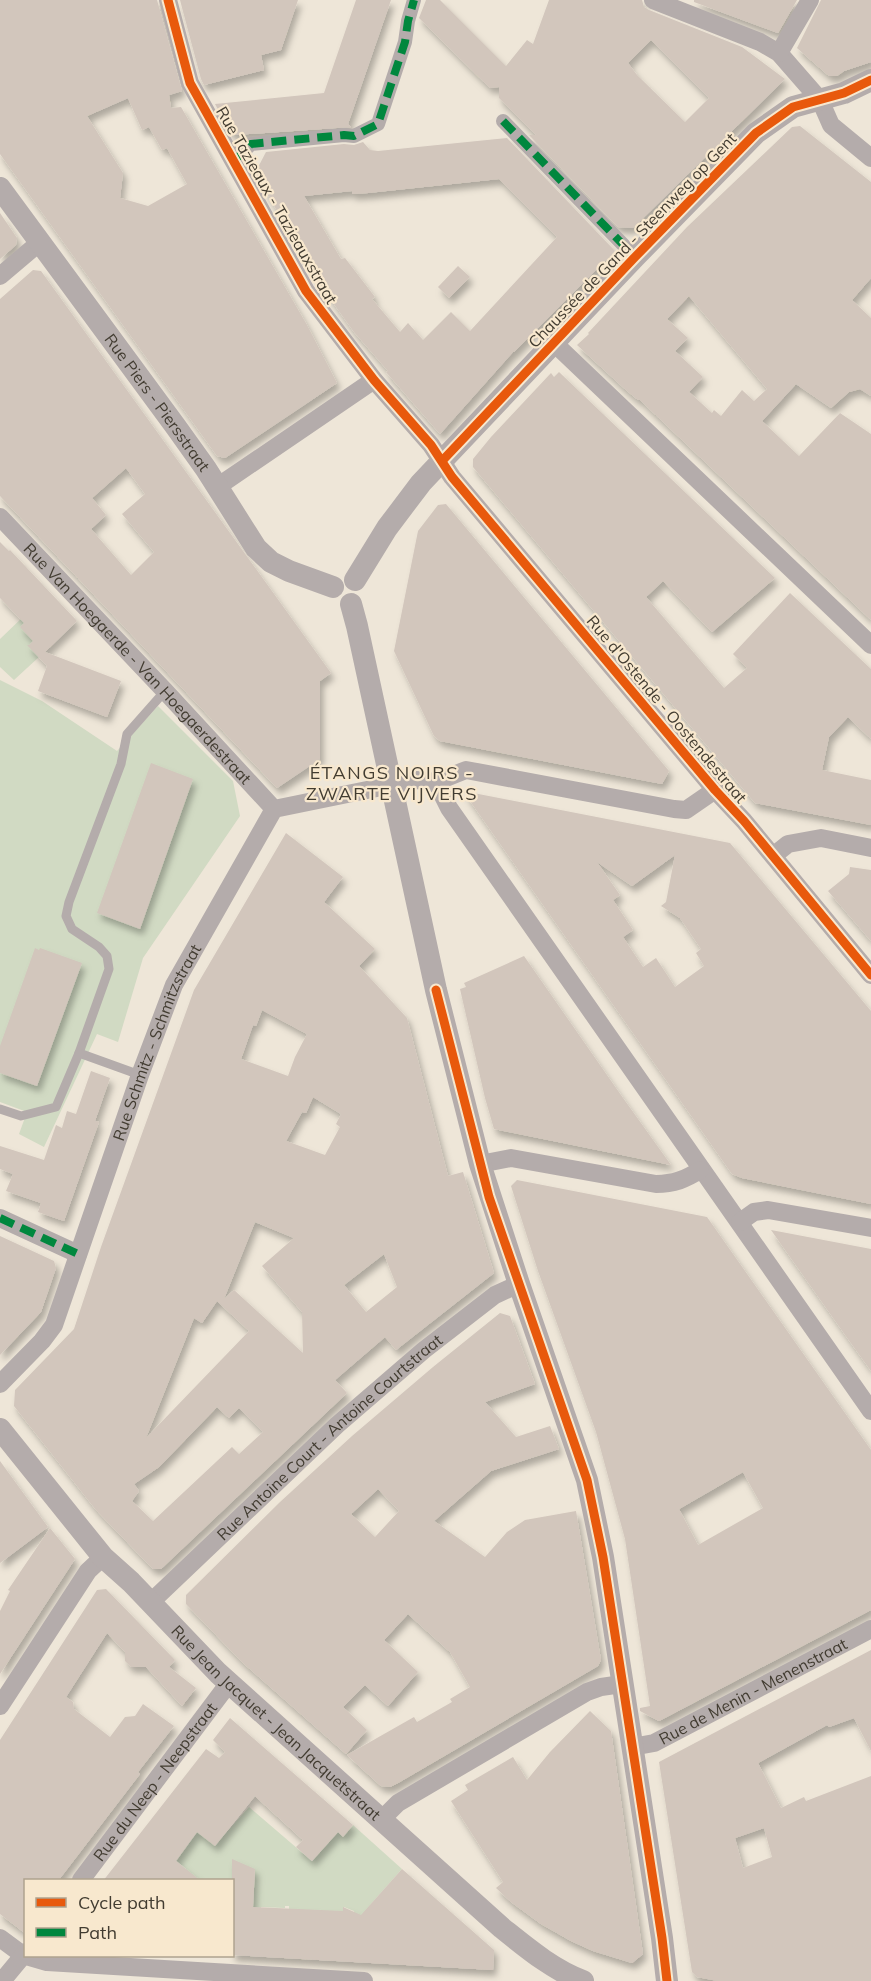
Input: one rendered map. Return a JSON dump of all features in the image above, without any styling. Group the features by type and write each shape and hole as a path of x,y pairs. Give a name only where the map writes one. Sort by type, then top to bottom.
{"street":[{"name":"Rue Tazieaux - Tazieauxstraat","path":"168,0 190,83 306,291 374,380 431,445 442,461"},
{"path":"233,162 251,144 354,136 378,124 405,42 414,0"},
{"path":"653,0 760,42 779,52 820,100 831,125 871,159"},
{"path":"779,52 810,0"},
{"name":"Chaussée de Gand - Steenweg op Gent","path":"667,1981 603,1557 587,1480 480,1164 436,990 351,604 355,602 360,593 355,579 387,528 422,483 635,257 756,133 793,107 844,93 871,80"},
{"path":"503,122 635,257"},
{"name":"Rue Piers - Piersstraat","path":"0,188 176,427 256,548 271,562 333,587"},
{"path":"0,276 40,242"},
{"path":"554,343 871,645"},
{"path":"217,487 258,463 342,406 374,380"},
{"name":"Rue d'Ostende - Oostendestraat","path":"442,461 452,477 871,975"},
{"name":"Rue Van Hoegaerde - Van Hoegaerdestraat","path":"0,517 274,809"},
{"path":"351,604 337,601 333,587 344,577 355,579"},
{"path":"274,809 416,780 436,782 466,770 686,810 715,790"},
{"path":"436,782 449,808 700,1170 740,1222 871,1411"},
{"name":"Rue Schmitz - Schmitzstraat","path":"0,1384 42,1341 54,1325 140,1075 174,985 274,809"},
{"path":"772,856 788,844 821,838 871,848"},
{"path":"480,1164 511,1158 657,1184 671,1184 687,1179 700,1170"},
{"path":"740,1222 754,1212 768,1210 871,1228"},
{"path":"0,1218 78,1254"},
{"name":"Rue Antoine Court - Antoine Courtstraat","path":"151,1602 337,1425 424,1350 495,1295 519,1284"},
{"name":"Rue Jean Jacquet - Jean Jacquetstraat","path":"0,1429 103,1557 131,1582 229,1683 528,1949 555,1976 583,1981"},
{"path":"0,1706 88,1571 103,1557"},
{"name":"Rue de Menin - Menenstraat","path":"632,1747 654,1743 871,1629"},
{"name":"Rue du Neep - Neepstraat","path":"82,1879 229,1683"},
{"path":"382,1819 398,1803 587,1692 622,1684"},
{"path":"0,1938 24,1953 2,1981"},
{"path":"34,1957 47,1962 364,1981"}],"lane":[{"path":"0,1109 21,1116 56,1107 78,1053 109,969 107,956 99,947 72,929 66,916 69,902 121,764 127,734 165,691"},
{"path":"78,1053 140,1075"}],"green space":[{"path":"49,592 33,641 39,657 14,680 0,667 0,639"},
{"path":"0,680 42,701 117,751 158,706 233,781 240,816 143,958 118,1042 97,1034 44,1147 19,1134 27,1112 0,1102"},
{"path":"249,1807 312,1861 338,1832 343,1836 353,1825 402,1869 371,1904 352,1934 354,1911 344,1907 342,1916 289,1910 289,1906 285,1908 261,1907 260,1928 252,1928 255,1869 234,1879 178,1879 186,1869 175,1860 197,1832 215,1845"}],"building":[{"path":"0,0 157,0 182,91 169,95 171,108 181,107 307,325 337,383 225,458 217,456 0,154","holes":["128,98 142,130 149,127 162,150 167,148 187,184 148,206 120,198 123,173 87,116"]},
{"path":"180,0 298,0 281,50 261,55 264,70 204,85"},
{"path":"356,0 391,0 348,124 351,127 235,135 230,132 215,104 324,93"},
{"path":"426,0 440,0 506,66 527,40 533,44 549,0 642,0 644,7 649,10 742,47 785,79 633,228 618,227 529,135 536,135 499,98 499,87 490,88 419,18","holes":["651,40 709,98 685,122 637,75 628,63"]},
{"path":"694,0 797,0 778,33 694,2"},
{"path":"821,0 871,0 871,62 844,71 837,76 829,76 797,48"},
{"path":"800,126 871,182 871,278 852,300 871,318 871,396 860,389 849,392 831,408 796,384 762,421 799,456 840,413 871,434 871,620 639,399 577,345 687,227 792,127","holes":["689,296 767,389 754,401 742,390 721,416 714,410 712,413 689,392 703,377 675,351 688,338 667,319"]},
{"path":"507,138 615,251 513,352 440,434 354,332 304,259 300,258 301,252 255,173 266,152 354,145 363,142 370,150","holes":["499,179 557,237 470,331 451,312 423,340 408,323 400,332 372,299 375,297 345,258 341,259 304,196 352,191 352,194 368,193"]},
{"path":"0,213 17,238 16,245 0,259"},
{"path":"458,266 470,277 449,298 438,287"},
{"path":"33,270 41,271 331,673 320,681 320,759 277,788 0,496 0,299","holes":["126,468 145,494 122,514 154,552 131,575 91,529 106,515 92,498"]},
{"path":"559,372 775,578 712,632 663,581 646,597 724,688 747,668 733,654 790,593 871,669 871,739 848,717 829,737 822,770 871,780 871,825 755,803 473,467 473,459 491,437 551,373 554,377"},
{"path":"446,504 669,771 662,784 440,741 434,736 394,651 418,531 438,505"},
{"path":"0,542 77,621 45,652 121,681 107,717 38,691 47,666 27,645 33,641 20,627 24,623 0,598"},
{"path":"151,763 193,779 140,929 97,913"},
{"path":"463,791 730,843 871,1011 871,1204 742,1178 732,1174","holes":["675,855 666,902 661,906 680,918 701,949 696,953 704,966 675,987 656,958 643,967 623,937 633,930 613,900 620,895 597,862 632,886"]},
{"path":"286,833 343,877 324,902 375,949 359,966 407,1018 448,1176 463,1172 494,1273 396,1350 385,1337 335,1380 347,1393 161,1569 153,1569 96,1510 14,1406 15,1390 74,1329 101,1247 194,990","holes":["262,1010 307,1034 288,1076 241,1059 253,1025 256,1026","313,1097 341,1114 336,1124 340,1127 325,1155 286,1141 302,1112 306,1113","255,1222 294,1238 262,1266 302,1312 303,1353 234,1290 224,1299","384,1254 397,1287 366,1312 344,1285","217,1301 249,1331 146,1438 194,1318 202,1323","217,1407 229,1418 239,1408 263,1432 239,1454 232,1447 153,1521 132,1501 139,1491 134,1484 159,1467"]},
{"path":"850,867 871,870 871,941 828,891 849,874"},
{"path":"35,948 82,963 37,1086 0,1073 0,1046"},
{"path":"524,956 671,1165 494,1129 460,989 466,987 464,983"},
{"path":"91,1071 110,1078 95,1121 99,1122 64,1221 38,1212 41,1203 6,1191 13,1174 0,1169 0,1146 44,1160 56,1125 62,1128 67,1111 76,1114"},
{"path":"517,1180 707,1217 871,1450 871,1610 659,1721 640,1711 640,1708 650,1706 625,1539 596,1432 538,1271 511,1186","holes":["743,1472 763,1508 698,1545 679,1509"]},
{"path":"771,1230 871,1249 871,1371 848,1339"},
{"path":"0,1236 54,1261 56,1268 41,1312 0,1355"},
{"path":"500,1313 510,1316 535,1384 485,1402 516,1437 550,1426 559,1449 491,1471 434,1521 485,1557 507,1532 525,1520 576,1511 601,1660 598,1666 398,1783 390,1787 381,1786 347,1755 414,1717 417,1722 452,1702 450,1699 470,1687 450,1652 408,1614 384,1640 418,1672 388,1706 365,1685 343,1707 367,1730 346,1754 242,1662 186,1604 186,1595 280,1502 352,1436","holes":["378,1489 399,1511 375,1537 351,1514"]},
{"path":"0,1461 48,1527 0,1563"},
{"path":"50,1528 75,1559 0,1674 0,1611 10,1591 8,1590"},
{"path":"106,1589 175,1660 169,1667 196,1688 182,1706 146,1667 131,1667 125,1661 125,1652 107,1633 66,1697 73,1702 74,1709 110,1737 125,1717 135,1716 143,1704 174,1726 60,1879 24,1879 24,1932 0,1914 0,1740 97,1590"},
{"path":"871,1650 871,1751 854,1718 829,1727 827,1725 758,1763 781,1808 804,1797 806,1801 871,1776 871,1981 718,1981 697,1977 692,1972 659,1762","holes":["764,1828 772,1857 743,1868 735,1838"]},
{"path":"590,1711 611,1731 643,1954 632,1963 593,1951 571,1941 541,1924 511,1902 496,1888 503,1882 451,1801 468,1790 465,1785 513,1757 527,1780 550,1752"},
{"path":"230,1718 353,1825 343,1837 338,1832 312,1861 296,1847 303,1840 255,1796 215,1846 197,1832 176,1861 198,1879 105,1879 206,1749 219,1758 225,1752 213,1740"},
{"path":"232,1859 255,1869 253,1907 343,1911 343,1907 361,1915 402,1869 494,1950 493,1970 234,1955 234,1879 232,1879"}],"marked path":[{"path":"233,162 251,144 354,136 378,124 405,42 414,0"},
{"path":"503,121 635,257"},
{"path":"0,1218 78,1254"}],"cycle path":[{"path":"168,0 190,83 306,291 374,380 431,445 452,477 715,790 744,821 871,975"},
{"path":"442,461 756,133 793,107 844,93 871,80"},
{"path":"436,990 489,1197 587,1480 603,1557 667,1981"}],"district":[{"name":"ÉTANGS NOIRS - ZWARTE VIJVERS","path":"392,783"}]}
